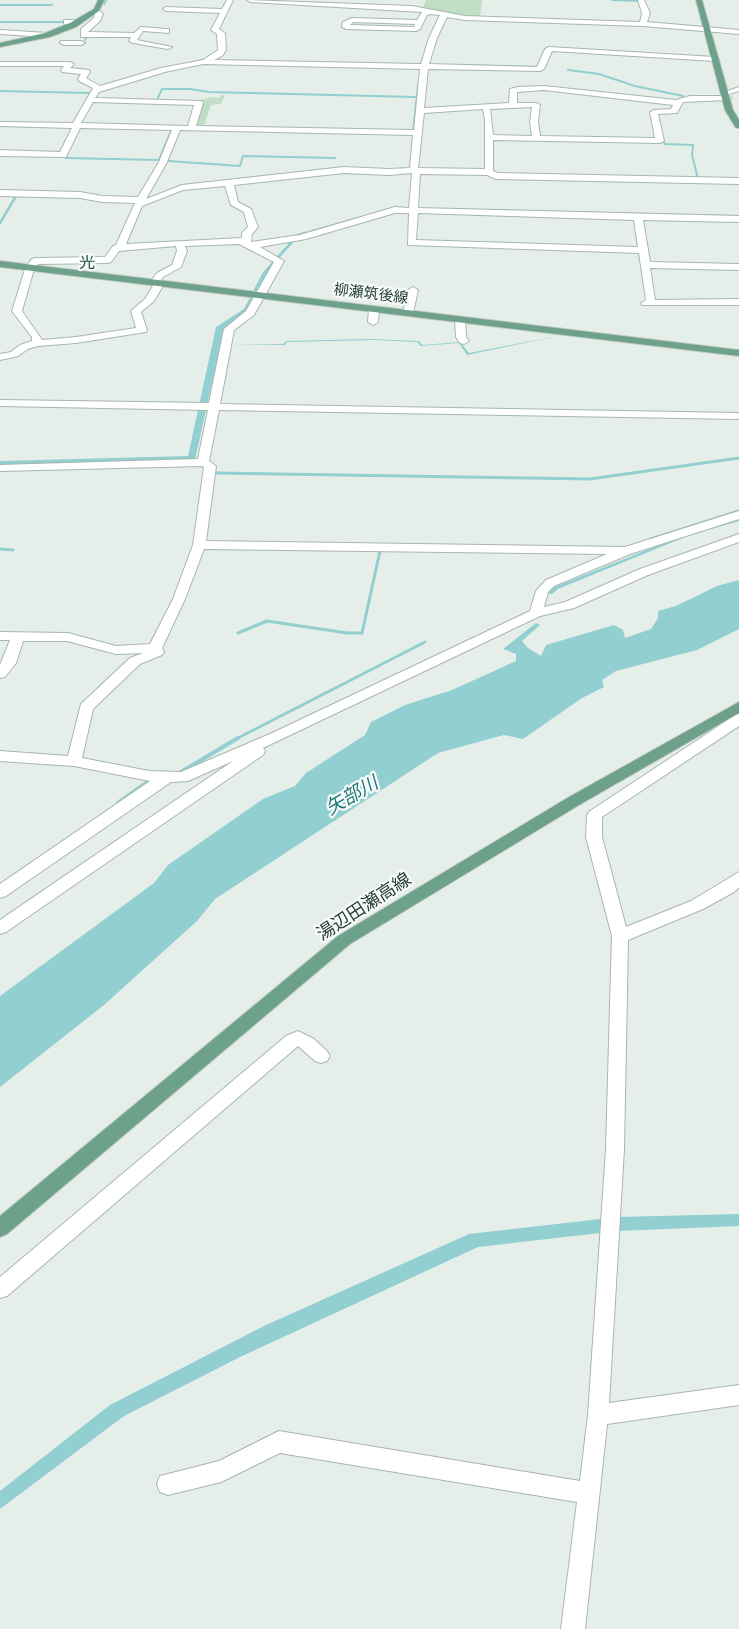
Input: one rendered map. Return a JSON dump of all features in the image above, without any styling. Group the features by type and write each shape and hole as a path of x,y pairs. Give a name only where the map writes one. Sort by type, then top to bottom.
{"main road":[{"path":"1,43 47,35 79,22 97,10 101,0"},
{"path":"699,0 729,110 739,126"},
{"name":"柳瀬筑後線","path":"0,264 256,296 739,352"},
{"name":"湯辺田瀬高線","path":"0,1228 344,940 574,801 739,707"}],"street":[{"path":"203,62 219,54 222,50 222,34 215,30 230,0"},
{"path":"250,0 354,8 412,8 465,18 643,24 739,32"},
{"path":"641,0 646,13 643,24"},
{"path":"166,9 225,11"},
{"path":"97,10 99,14 97,19 88,26 84,34 139,32 153,27 166,31"},
{"path":"163,18 169,16 174,10"},
{"path":"392,12 428,12"},
{"path":"420,22 352,20 347,22 346,26 416,29 428,12"},
{"path":"444,15 433,38 424,67 416,133 411,243 642,250"},
{"path":"67,22 79,22"},
{"path":"88,26 139,32"},
{"path":"0,32 47,35"},
{"path":"139,32 133,41 168,47"},
{"path":"64,43 81,43"},
{"path":"538,88 542,78 540,69 549,49 715,58"},
{"path":"74,56 65,70 86,72 82,79 97,87 96,90"},
{"path":"0,153 63,155 96,90 164,70 203,62 540,69"},
{"path":"0,64 70,64"},
{"path":"487,76 489,67"},
{"path":"513,105 513,91 538,88 564,89 679,103"},
{"path":"489,137 660,141 654,112 674,111 680,100 726,96 739,88"},
{"path":"90,100 199,103 191,128"},
{"path":"140,110 144,102"},
{"path":"463,103 482,107 489,120 488,172"},
{"path":"420,111 536,105 534,122 536,138"},
{"path":"132,127 136,118"},
{"path":"0,124 416,133"},
{"path":"120,248 135,210 163,162 177,128"},
{"path":"0,193 80,195 140,202 182,188 344,170 488,172 496,176 739,181"},
{"path":"229,183 234,203 248,211 253,227 247,233 248,244"},
{"path":"37,343 37,337 17,311 29,268 35,261 40,260 108,260 116,248 180,243 248,244 294,239 395,210 739,219"},
{"path":"638,217 648,303 693,301 739,302"},
{"path":"0,356 14,354 24,347 37,343 76,340 142,330 136,311 149,301 160,275 176,267 182,251 180,243"},
{"path":"203,462 206,406 229,329 250,313 256,296 276,260 248,244"},
{"path":"645,265 739,267"},
{"path":"408,314 413,290"},
{"path":"373,322 374,310"},
{"path":"460,320 461,337 464,341"},
{"path":"0,403 739,416"},
{"path":"0,468 203,462 210,466 199,544 179,599 155,648 157,652 135,661 86,706 74,761"},
{"path":"536,613 542,591 550,583 626,551 739,515"},
{"path":"0,756 74,761 149,776 183,777 275,737 536,613 569,605 644,572 739,538"},
{"path":"199,544 626,551"},
{"path":"0,636 68,637 116,650 155,648"},
{"path":"0,674 9,663 18,636"},
{"path":"573,1629 598,1415 615,1149 620,936 594,837 595,815 739,719"},
{"path":"0,928 248,758 275,737"},
{"path":"0,892 168,777"},
{"path":"620,936 697,906 728,888 739,878"},
{"path":"0,1289 292,1041 298,1038 321,1056"},
{"path":"598,1415 739,1395"},
{"path":"168,1484 221,1471 279,1442 589,1493"}],"green space":[{"path":"426,0 482,0 480,17 467,17 423,8"},
{"path":"225,95 221,104 211,105 204,125 194,125 202,100 212,97 219,98"}],"water":[{"path":"394,207 739,215 739,217 395,209 306,232 298,237 268,271 250,309 224,328 195,460 0,465 0,461 188,456 216,327 244,309 263,272 297,234"},
{"path":"563,335 467,355 459,343 420,346 418,342 374,340 287,342 285,345 232,344 283,344 287,341 369,339 419,341 422,345 460,342 469,353"},
{"path":"739,519 739,521 690,535 558,589 552,594 548,593 552,588 644,551 689,534"},
{"name":"矢部川","path":"739,580 739,629 697,650 616,671 602,680 604,687 582,698 523,739 504,735 438,753 215,899 197,921 104,1005 0,1087 0,996 154,883 168,865 263,799 295,786 306,773 365,735 371,722 405,705 452,690 516,661 516,654 503,649 536,623 540,625 522,641 528,648 541,656 546,645 614,625 623,630 625,638 651,629 658,618 658,611 676,606 717,586"},
{"path":"739,1214 739,1226 617,1231 478,1247 240,1357 124,1416 0,1509 0,1491 110,1405 264,1326 469,1234 618,1217"}],"waterway":[{"path":"104,4 106,0"},
{"path":"612,0 638,1"},
{"path":"0,5 52,5"},
{"path":"0,22 67,22"},
{"path":"85,40 87,35"},
{"path":"460,65 538,67"},
{"path":"568,70 599,74 635,86 683,96"},
{"path":"411,132 413,131 418,86"},
{"path":"155,100 157,100 162,89 190,89 209,92 415,97"},
{"path":"0,91 90,93"},
{"path":"66,158 159,160 172,129"},
{"path":"662,138 665,144 693,145 692,155 698,179"},
{"path":"168,161 240,166 243,156 335,158"},
{"path":"0,223 16,196 19,196"},
{"path":"215,473 590,479 739,458"},
{"path":"651,539 739,511"},
{"path":"0,549 13,550"},
{"path":"238,633 267,621 347,633 362,633 380,551"},
{"path":"236,739 425,642"},
{"path":"181,772 238,738"},
{"path":"118,803 149,781"}],"district":[{"name":"光","path":"87,263"}]}
